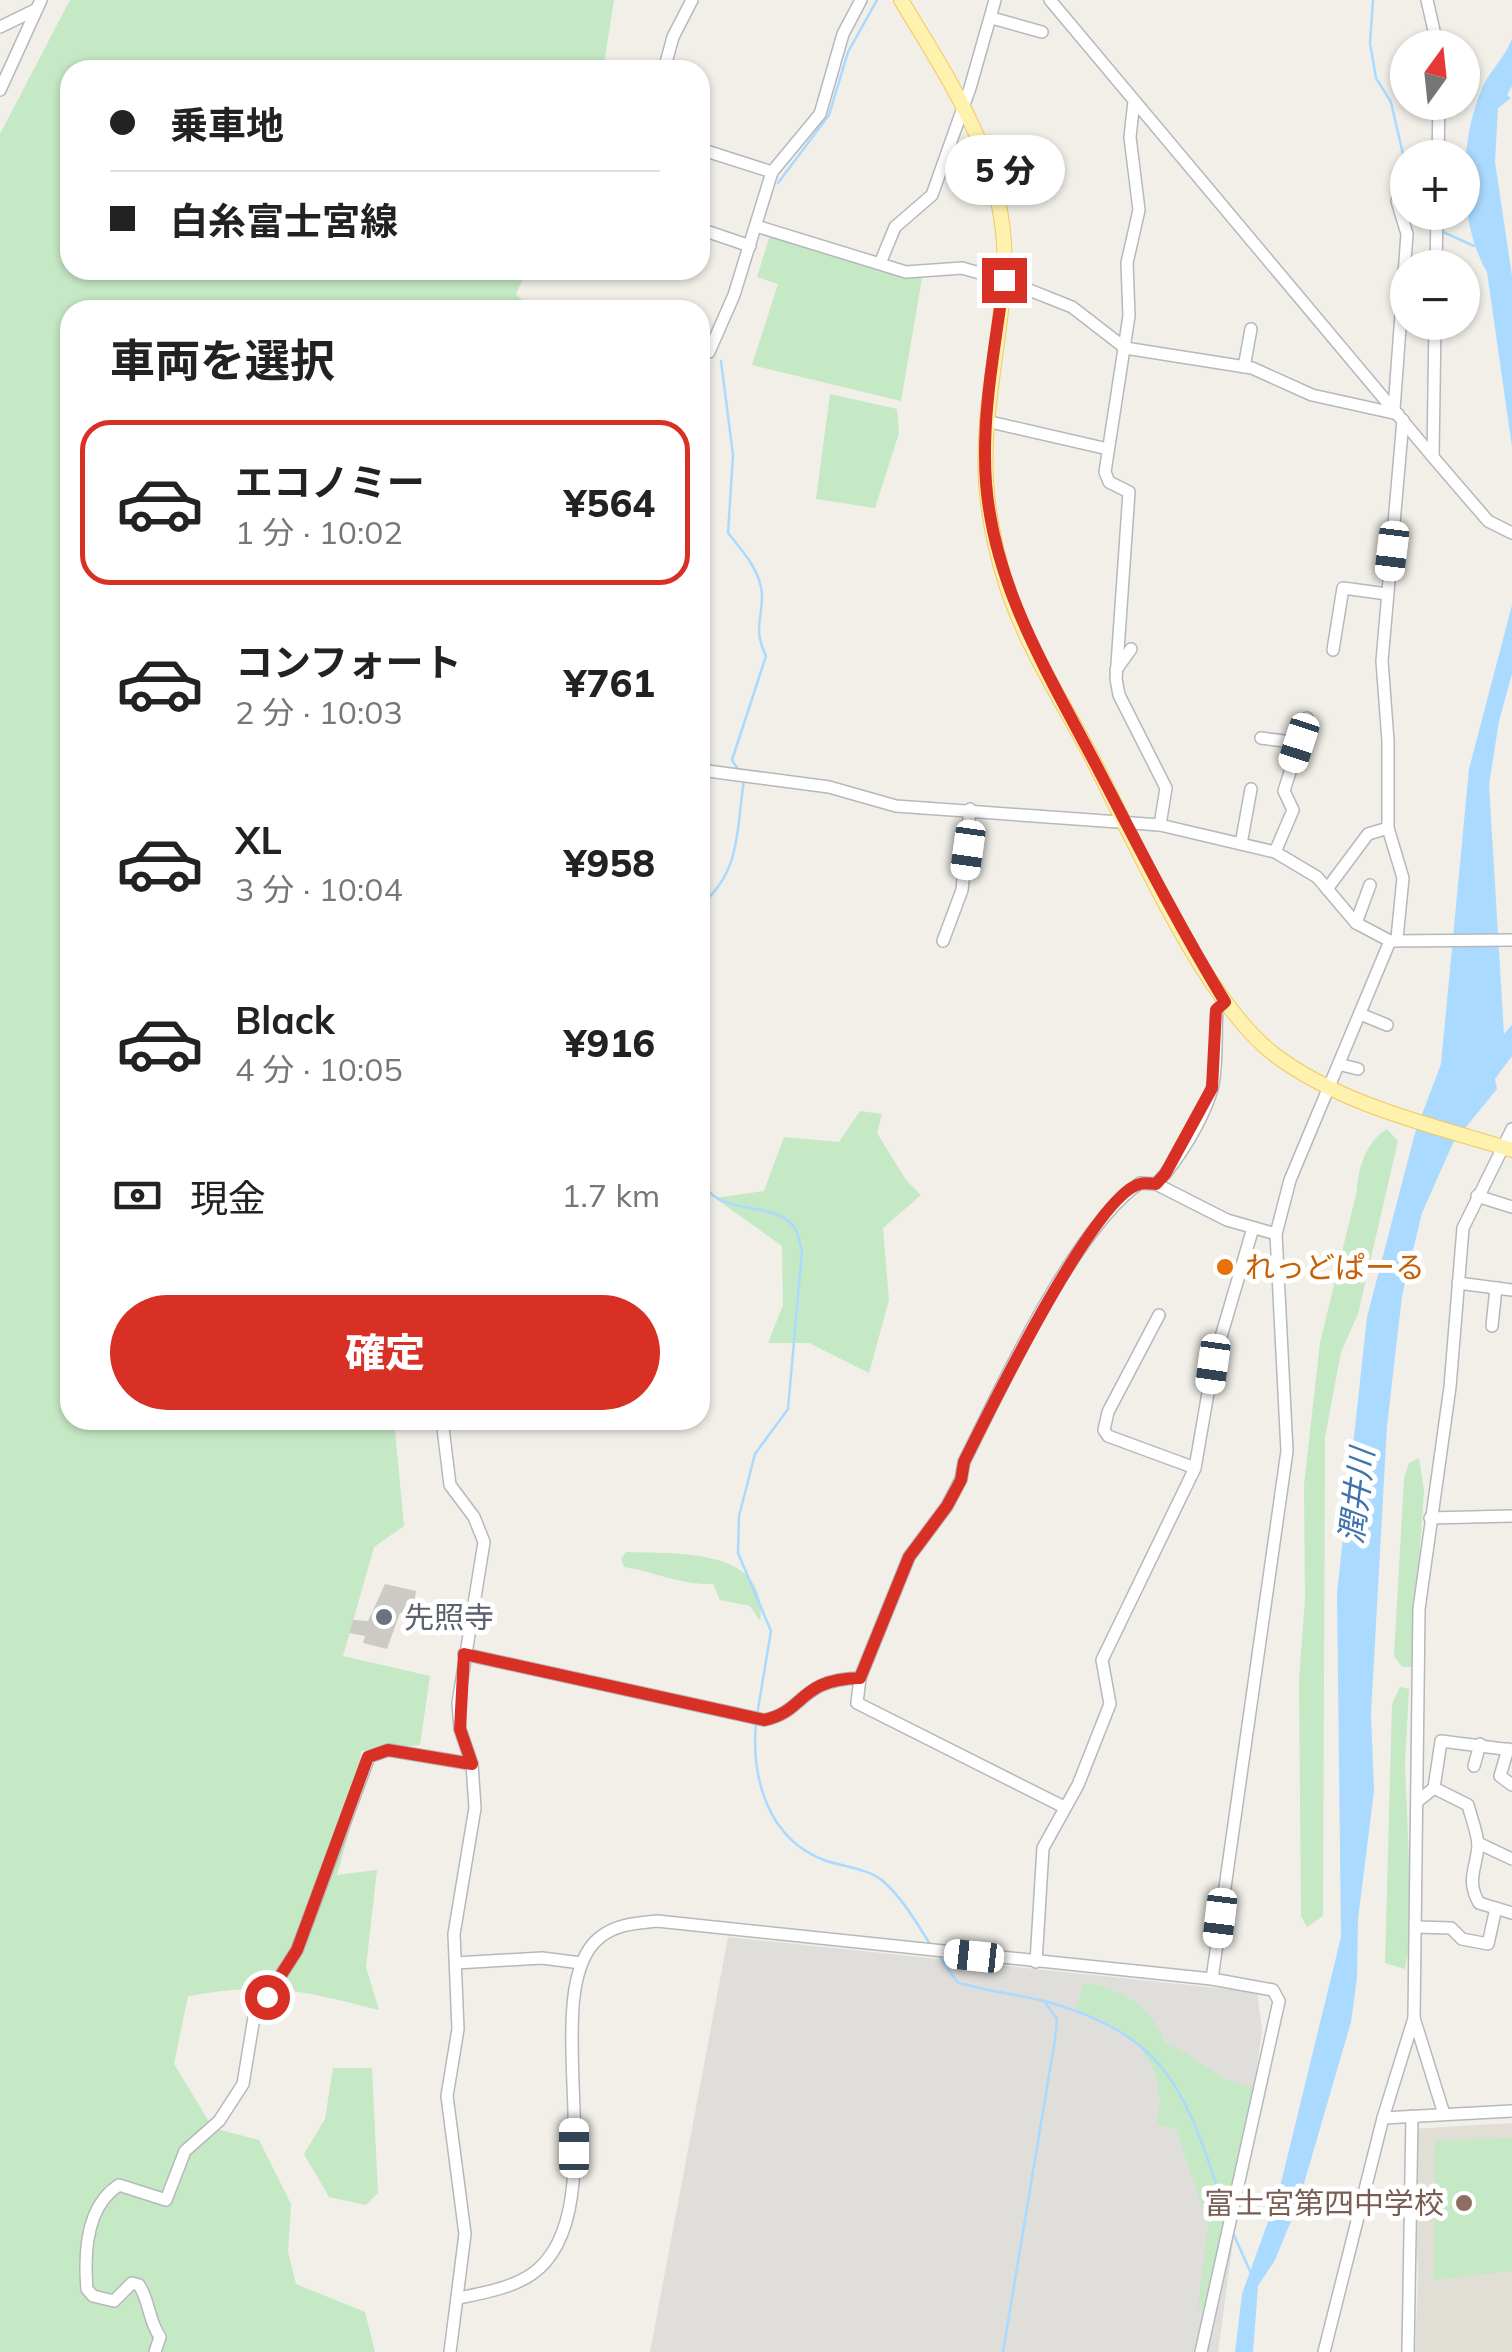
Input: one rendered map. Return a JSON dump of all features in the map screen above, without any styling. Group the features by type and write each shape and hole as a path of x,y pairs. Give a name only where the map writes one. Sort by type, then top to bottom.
{"main road":[{"path":"901,0 965,105 996,186 1004,280 986,422 986,482 1006,584 1021,622 1126,824 1225,1002 1273,1054 1331,1089 1386,1111 1504,1148"}],"street":[{"path":"667,60 692,0"},
{"path":"710,349 750,246 772,172 820,114 843,34 859,3 842,0"},
{"path":"881,262 895,227 932,194 965,105 995,0"},
{"path":"1050,0 1432,457 1488,521 1512,533"},
{"path":"1427,0 1434,30"},
{"path":"0,27 39,4"},
{"path":"0,90 39,4"},
{"path":"992,18 1042,32"},
{"path":"1134,102 1130,137 1139,210 1127,263 1125,348 1106,472 1110,482 1128,492 1116,670 1119,696 1166,788 1160,825"},
{"path":"710,152 772,172"},
{"path":"756,226 906,272 962,268 1004,280 1072,307 1125,348 1244,367 1312,394 1398,415"},
{"path":"1212,1979 1287,1451 1276,1234 1290,1180 1393,939 1403,878 1388,828 1388,741 1382,661 1406,230"},
{"path":"710,232 750,246"},
{"path":"1244,367 1251,329"},
{"path":"1432,457 1435,340"},
{"path":"986,422 1108,450"},
{"path":"1333,650 1343,588 1387,594"},
{"path":"1116,670 1131,649"},
{"path":"1275,852 1293,810 1284,791 1307,718"},
{"path":"1261,738 1299,743"},
{"path":"710,771 829,787 896,806 1160,825 1275,852 1317,877 1356,923 1393,939 1510,940"},
{"path":"1241,844 1252,789"},
{"path":"944,941 962,890 970,809"},
{"path":"1327,889 1368,834 1388,828"},
{"path":"1356,923 1370,886"},
{"path":"1156,1184 1212,1088 1216,1010 1225,1002"},
{"path":"1360,1014 1388,1025"},
{"path":"1342,1065 1358,1069"},
{"path":"1324,2352 1383,2118 1414,2018 1418,1609 1450,1387 1463,1228 1512,1129"},
{"path":"1064,1807 857,1703 860,1678 909,1557 961,1480 964,1462 1016,1354 1107,1214 1140,1184 1156,1184 1253,1228 1276,1234"},
{"path":"1478,1196 1512,1207"},
{"path":"1036,1962 1043,1848 1078,1785 1110,1704 1102,1660 1194,1468 1213,1364 1253,1228"},
{"path":"1458,1283 1512,1290"},
{"path":"1492,1326 1496,1288"},
{"path":"1160,1315 1108,1412 1104,1430 1108,1436 1194,1468"},
{"path":"443,1430 450,1485 474,1517 484,1542 464,1654 460,1729 472,1764 473,1838 454,1934 458,2029 448,2096 466,2234 450,2352"},
{"path":"1430,1518 1512,1516"},
{"path":"464,1654 764,1720 780,1717 824,1680 860,1678"},
{"path":"1418,1801 1434,1788 1441,1742 1510,1749 1500,1776 1512,1785"},
{"path":"1474,1766 1480,1744"},
{"path":"154,2352 160,2337 151,2324 147,2298 140,2284 132,2284 114,2301 93,2296 86,2289 86,2252 94,2217 119,2185 166,2200 185,2151 232,2106 243,2084 254,2016 297,1950 368,1757 388,1750 472,1764"},
{"path":"1434,1788 1468,1805 1478,1843 1470,1880 1479,1903 1512,1912"},
{"path":"1478,1843 1512,1860"},
{"path":"1417,1927 1451,1928 1462,1939 1488,1944 1496,1908"},
{"path":"460,2298 530,2276 544,2264 566,2230 572,2204 573,2058 581,1963 598,1938 623,1924 657,1922 1212,1979 1273,1990 1279,2001 1201,2352"},
{"path":"456,1963 542,1958 581,1963"},
{"path":"1414,2018 1444,2114"},
{"path":"1383,2118 1512,2110"},
{"path":"1408,2352 1412,2116"}],"shaded area":[{"path":"728,1937 1257,1992 1262,2030 1218,2352 650,2352"},
{"name":"富士宮第四中学校","path":"1512,2123 1512,2352 1415,2352 1418,2276 1412,2129"}],"green space":[{"path":"70,0 614,0 605,60 60,60 60,280 522,280 516,294 522,300 60,300 60,1430 395,1430 404,1526 374,1547 343,1656 430,1676 420,1745 361,1751 359,1798 337,1875 377,1870 366,1967 379,2010 285,1990 241,1989 188,1996 174,2064 213,2128 259,2140 291,2204 288,2252 296,2284 365,2312 375,2352 0,2352 0,134"},
{"path":"770,235 922,278 901,401 752,365 778,284 757,277"},
{"path":"830,394 897,409 899,433 875,508 816,499"},
{"path":"860,1111 882,1114 877,1133 906,1180 921,1195 883,1228 889,1300 869,1373 809,1343 768,1343 783,1305 782,1246 715,1198 764,1191 784,1137 839,1142"},
{"path":"1387,1129 1398,1141 1358,1314 1341,1352 1325,1437 1323,1916 1307,1927 1301,1916 1299,1680 1305,1600 1304,1485 1320,1343 1359,1172 1369,1148"},
{"path":"1419,1458 1424,1491 1412,1667 1402,1667 1394,1656 1404,1479 1409,1463"},
{"path":"626,1552 693,1555 735,1567 750,1579 759,1597 760,1621 750,1606 720,1600 713,1584 624,1567 621,1559"},
{"path":"1400,1687 1409,1689 1405,1765 1412,1929 1405,1969 1385,1963 1392,1704"},
{"path":"1084,1982 1111,1989 1134,2001 1152,2019 1165,2043 1228,2080 1254,2087 1206,2312 1198,2308 1208,2225 1176,2129 1156,2125 1158,2085 1142,2051 1114,2025 1075,2011"},
{"path":"333,2068 372,2068 378,2193 366,2205 329,2197 304,2154 325,2119"},
{"path":"1512,2138 1512,2271 1434,2280 1435,2141"}],"water":[{"path":"1512,39 1512,86 1507,95 1511,98 1498,108 1495,162 1512,276 1512,447 1487,272 1471,230 1480,230 1480,140 1468,140 1472,120 1480,120 1484,85"},
{"name":"潤井川","path":"1512,605 1512,674 1499,721 1489,785 1504,1034 1512,1025 1512,1056 1495,1079 1497,1089 1453,1143 1422,1213 1402,1296 1387,1426 1371,1713 1374,1791 1358,1919 1357,1978 1351,2022 1298,2204 1275,2260 1258,2286 1253,2352 1235,2352 1242,2294 1279,2191 1341,1937 1337,1593 1367,1317 1415,1133 1441,1064 1469,769"}],"building":[{"name":"先照寺","path":"385,1584 416,1591 412,1615 400,1613 387,1649 363,1643 365,1636 349,1633 353,1620 368,1621"}],"waterway":[{"path":"778,183 829,115 848,52 877,0"},
{"path":"1373,0 1370,43 1376,78 1391,102 1400,140"},
{"path":"1441,231 1474,246"},
{"path":"721,361 733,455 728,533 758,578 762,595 759,632 766,656 732,760 738,769"},
{"path":"710,896 723,878 735,849 744,780"},
{"path":"710,1192 729,1204 785,1218 795,1228 802,1251 788,1409 755,1454 739,1516 738,1553 771,1631 757,1715"},
{"path":"756,1723 761,1785 777,1822 805,1850 883,1881 930,1944"},
{"path":"938,1954 957,1982 1048,2002 1090,2017 1123,2034 1149,2054 1169,2077 1185,2105 1226,2212"},
{"path":"1003,2352 1055,2039 1057,2019 1045,2002"},
{"path":"1233,2233 1250,2271"}],"place":[{"name":"れっどぱーる","path":"1225,1267"},
{"name":"先照寺","path":"384,1617"},
{"name":"富士宮第四中学校","path":"1464,2203"}],"route":[{"path":"267,1997 297,1950 368,1757 388,1750 472,1764 460,1729 458,1703 464,1654 764,1720 780,1717 800,1696 824,1680 860,1678 886,1622 909,1557 961,1480 964,1462 1016,1354 1107,1214 1130,1190 1140,1184 1156,1184 1165,1174 1212,1088 1216,1010 1225,1002 1073,723 1006,584 986,482 986,422 1004,280"}]}
